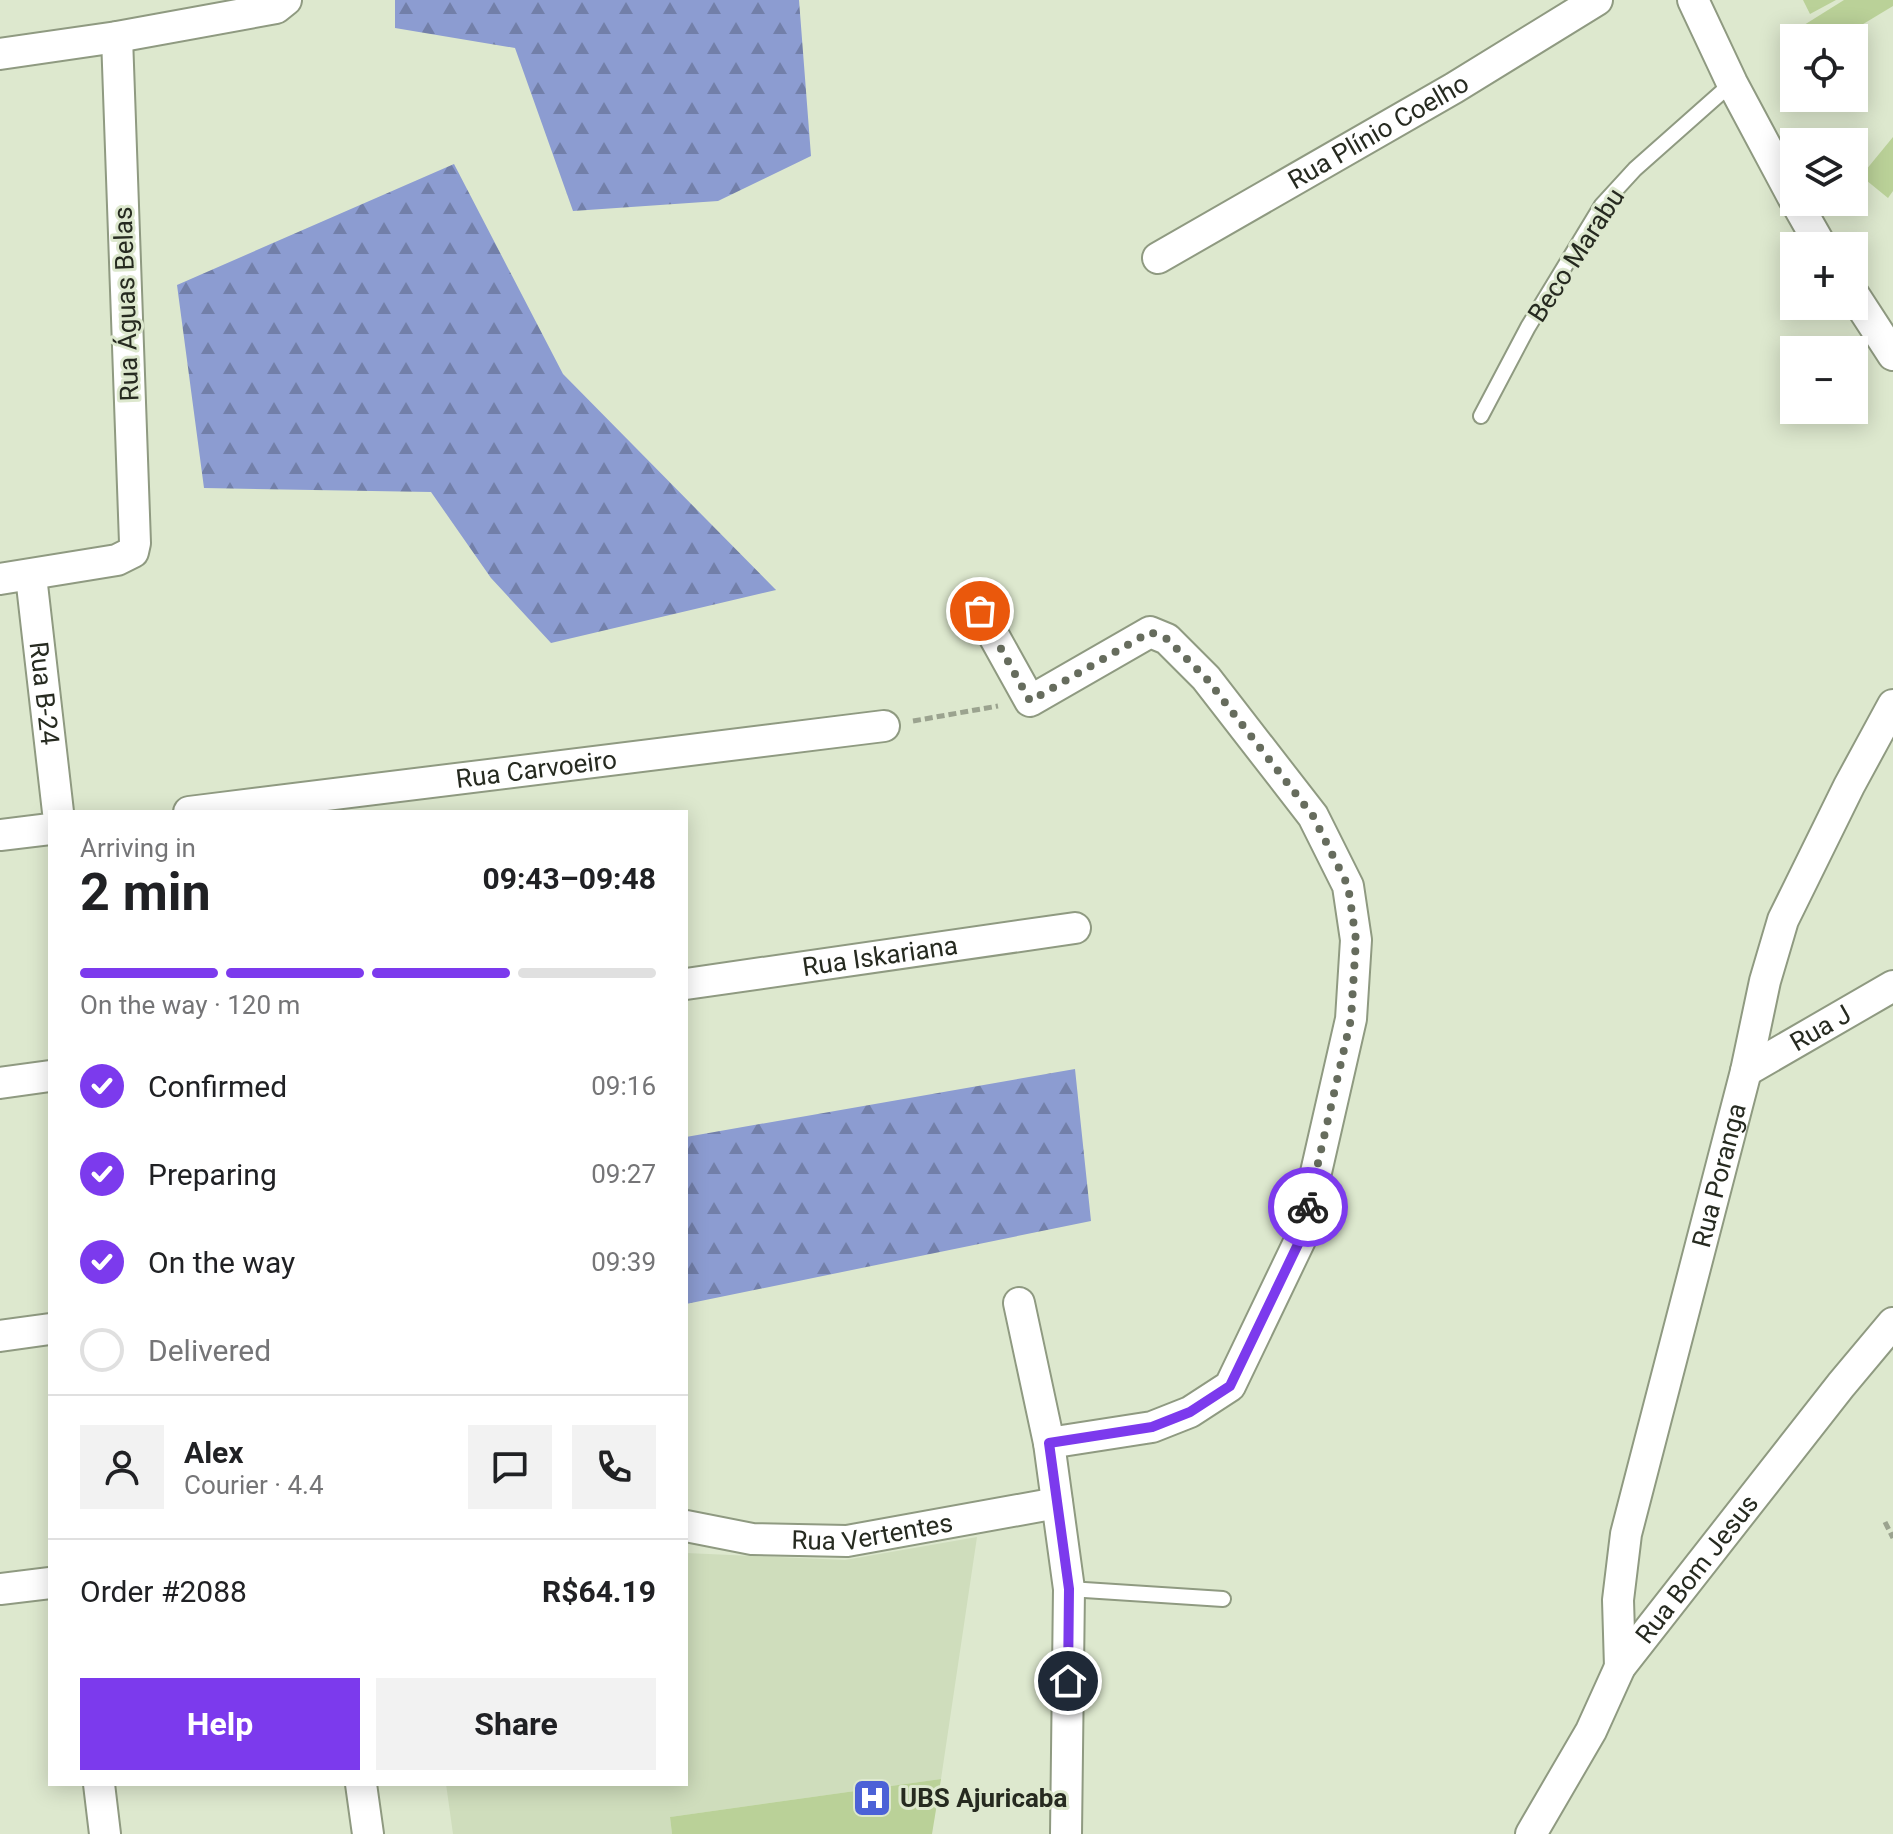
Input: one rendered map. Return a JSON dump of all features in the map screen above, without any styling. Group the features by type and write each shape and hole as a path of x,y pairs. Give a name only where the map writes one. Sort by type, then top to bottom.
{"street":[{"path":"0,54 117,37 276,8 286,0"},
{"name":"Rua Plínio Coelho","path":"1158,258 1454,88 1597,0"},
{"path":"1693,0 1732,83 1780,172"},
{"name":"Rua Águas Belas","path":"31,576 117,560 133,552 135,543 117,37"},
{"path":"1868,317 1893,355"},
{"path":"0,579 31,576"},
{"name":"Rua B-24","path":"31,576 58,810"},
{"path":"980,611 1030,701 1150,632 1167,639 1206,678 1313,816 1348,886 1356,940 1351,1019 1301,1238 1230,1386 1190,1412 1152,1427 1049,1443"},
{"name":"Rua Poranga","path":"1620,1667 1618,1600 1626,1534 1746,1071 1765,981 1783,920 1893,705"},
{"name":"Rua Carvoeiro","path":"220,810 315,804 884,726"},
{"path":"0,835 48,829"},
{"name":"Rua Iskariana","path":"688,984 1075,928"},
{"name":"Rua J","path":"1746,1071 1893,986"},
{"path":"0,1083 48,1076"},
{"path":"1019,1303 1049,1443 1069,1589 1066,1834"},
{"name":"Rua Bom Jesus","path":"1531,1834 1591,1731 1620,1667 1893,1323"},
{"path":"0,1336 48,1329"},
{"name":"Rua Vertentes","path":"688,1526 752,1539 847,1541 1057,1503"},
{"path":"0,1589 48,1583"},
{"path":"99,1786 105,1834"},
{"path":"361,1786 368,1834"}],"lane":[{"name":"Beco Marabu","path":"1481,416 1528,327 1602,205 1635,169 1732,83"},
{"path":"1069,1589 1223,1599"}],"path":[{"path":"884,726 1030,701"},
{"path":"1885,1522 1893,1538"}],"shaded area":[{"path":"977,1537 941,1779 670,1817 672,1834 453,1834 446,1786 688,1786 688,1553 845,1560"}],"green space":[{"path":"395,0 799,0 811,156 718,201 573,211 515,48 395,28"},
{"path":"454,164 563,374 776,590 551,643 491,578 431,492 204,488 177,285"},
{"path":"1075,1069 1091,1221 688,1304 688,1137"}],"building":[{"path":"1803,0 1836,0 1810,14"},
{"path":"1844,0 1893,0 1893,6 1863,24 1806,24"},
{"path":"1893,137 1893,191 1888,198 1868,182 1868,167"},
{"name":"UBS Ajuricaba","path":"941,1779 932,1834 672,1834 670,1817"}],"way so far":[{"path":"980,611 1030,701 1150,632 1167,639 1206,678 1313,816 1348,886 1356,940 1351,1019 1308,1207"}],"place":[{"name":"UBS Ajuricaba","path":"872,1798"}],"route":[{"path":"1068,1681 1069,1589 1049,1443 1152,1427 1190,1412 1230,1386 1301,1238 1308,1207"}]}
